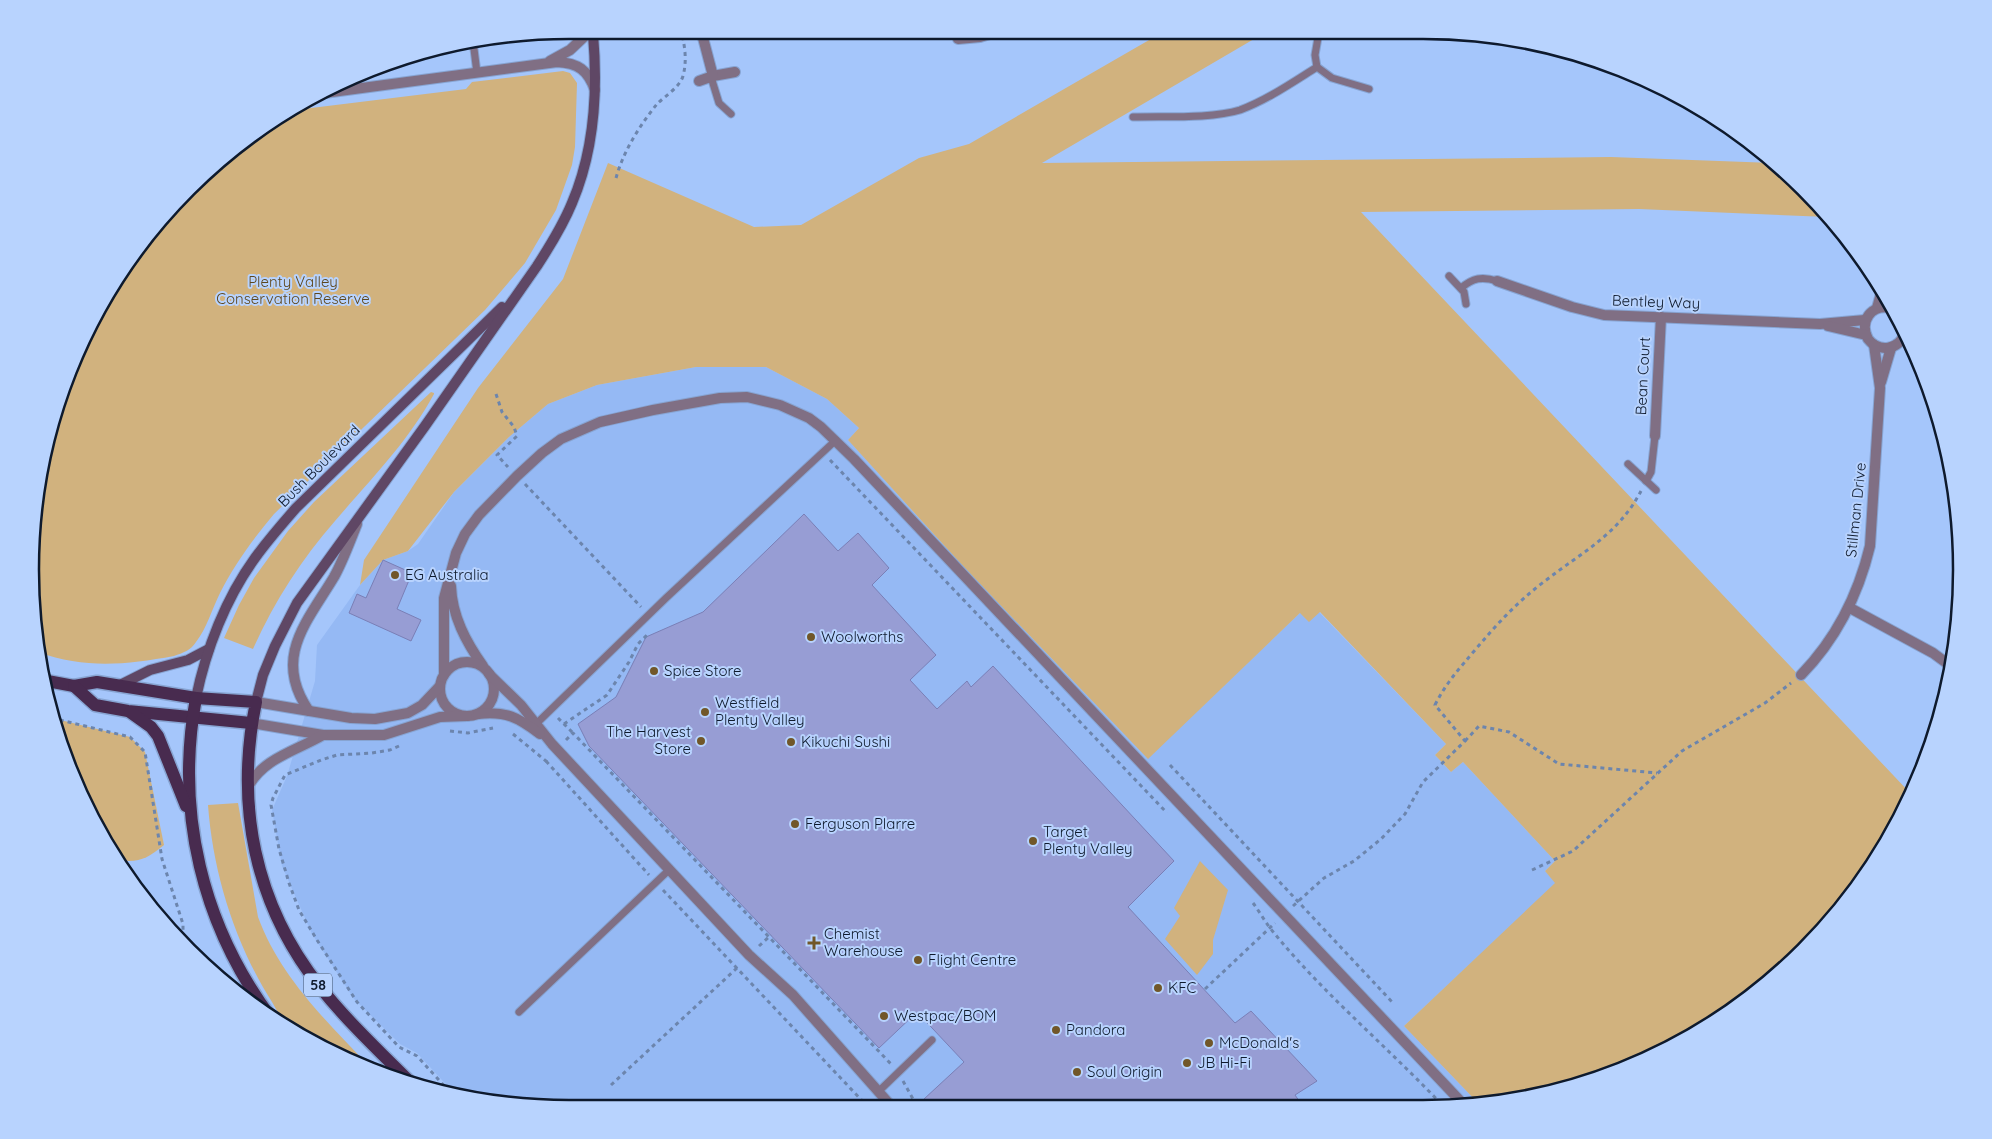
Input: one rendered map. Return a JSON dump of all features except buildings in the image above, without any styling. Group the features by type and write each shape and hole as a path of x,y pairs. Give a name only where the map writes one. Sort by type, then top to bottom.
{"main road":[{"name":"Bush Boulevard","path":"256,702 266,668 292,610 311,580 362,513 550,246 572,203 590,145 596,91 593,39"},
{"name":"Bush Boulevard","path":"196,698 210,649 239,584 255,558 279,527 303,501 517,292"},
{"path":"120,684 150,670 188,660 210,649"},
{"path":"51,682 74,686 96,682 120,684 196,698 256,702"},
{"path":"74,686 95,705 128,711 251,724"},
{"path":"196,698 192,718 188,779 190,818 199,864 212,911 238,968 256,998"},
{"name":"58","path":"256,702 248,750 247,790 250,826 261,873 277,919 291,945 321,988 400,1072"},
{"path":"128,711 151,727 158,736 190,818"}],"street":[{"path":"544,63 566,52 580,39"},
{"path":"703,39 712,77"},
{"path":"339,91 557,62 574,64 591,78 596,91"},
{"path":"699,81 735,72"},
{"name":"Bentley Way","path":"1497,280 1589,312 1604,314 1820,324 1865,320"},
{"path":"1877,308 1879,300"},
{"path":"1884,308 1877,308 1872,311 1865,320 1866,335 1874,345 1880,348 1891,348 1901,340"},
{"name":"Bean Court","path":"1655,436 1660,316"},
{"name":"Bentley Way","path":"1820,324 1866,335"},
{"name":"Stillman Drive","path":"1801,675 1828,644 1850,608 1865,568 1870,546 1880,388 1874,345"},
{"name":"Stillman Drive","path":"1880,388 1891,348"},
{"path":"452,565 451,590 454,611 466,640 488,672 494,686 492,699 488,705 473,715 456,714 447,707 441,697 443,610 452,565 462,539 471,525 517,476 550,446 586,426 653,410 725,397 747,397 795,410 809,418 836,440 1458,1099"},
{"path":"309,711 297,689 294,678 293,664 296,644 305,622 335,576 362,513"},
{"path":"1850,608 1934,652 1945,661"},
{"path":"256,702 362,719 399,716 422,705 451,667 467,662 478,664 521,706 554,747 749,955 793,995 886,1100"},
{"path":"251,724 323,735 384,735 440,717 495,713 514,716 554,747"},
{"path":"247,790 256,774 266,764 323,735"}],"lane":[{"path":"1317,39 1314,55 1317,67 1332,78 1369,89"},
{"path":"474,48 477,73"},
{"path":"1133,117 1214,114 1238,110 1255,104 1317,67"},
{"path":"712,77 719,103 731,114"},
{"path":"1449,276 1461,288 1466,297 1466,304"},
{"path":"1461,288 1469,282 1481,278 1497,280"},
{"path":"1646,482 1652,465 1655,436"},
{"path":"536,724 836,440"},
{"path":"1628,464 1656,490"},
{"path":"519,1012 670,870"},
{"path":"879,1091 932,1040"}],"path":[{"path":"616,178 621,162 639,131 656,106 682,78 686,54 683,39"},
{"path":"496,394 502,412 514,427 517,436 497,456 657,624 638,644 629,662 607,695 564,724"},
{"path":"823,452 1173,819"},
{"path":"1465,741 1435,705 1444,686 1515,605 1547,579 1598,544 1622,520 1646,482"},
{"path":"1532,870 1573,851 1682,751 1765,703 1801,675"},
{"path":"550,710 770,936 898,1072 914,1100"},
{"path":"61,720 130,737 145,752 162,859 182,924 182,932"},
{"path":"1205,989 1324,878 1354,861 1381,839 1405,814 1423,782 1480,726 1508,732 1559,764 1657,773"},
{"path":"445,731 468,733 501,728"},
{"path":"506,730 546,761 656,883 861,1100"},
{"path":"546,761 554,747 573,733"},
{"path":"406,743 390,750 337,755 285,775 271,805 278,849 289,883 299,910 317,940 357,1002 399,1047 417,1056 443,1085"},
{"path":"1170,765 1264,863 1297,902 1394,1004"},
{"path":"1249,899 1270,928 1353,1018 1414,1074 1438,1100"},
{"path":"611,1085 770,936"}],"shaded area":[{"name":"Westfield Plenty Valley","path":"696,367 766,367 827,399 859,428 848,440 962,565 1148,758 1300,613 1319,612 1446,744 1435,755 1451,772 1463,762 1555,861 1545,871 1556,883 1404,1026 1473,1098 1422,1100 570,1100 500,1096 447,1086 417,1053 400,1044 354,999 312,934 282,866 272,810 287,776 315,681 317,645 360,585 383,560 408,551 418,544 454,492 509,437 548,404 597,385"}],"green space":[{"path":"1151,39 1254,39 1042,163 1611,157 1763,163 1798,194 1819,217 1639,209 1361,212 1906,789 1882,835 1844,893 1798,945 1746,991 1688,1029 1657,1046 1626,1060 1560,1082 1526,1090 1473,1098 1404,1026 1555,883 1545,871 1555,861 1463,762 1451,772 1435,755 1446,744 1320,612 1309,622 1300,613 1148,759 962,565 848,440 859,428 827,399 766,367 696,367 597,385 548,404 509,437 454,492 408,551 383,560 360,585 364,560 478,388 563,279 608,163 754,227 801,225 919,158 969,144"},
{"name":"Plenty Valley Conservation Reserve","path":"563,71 570,73 577,83 575,147 572,165 556,210 525,263 485,310 274,514 231,572 203,631 192,647 174,656 139,662 105,664 72,661 46,654 40,604 40,535 43,500 57,432 79,366 93,335 110,304 148,246 194,194 220,170 246,148 307,109 466,89 472,82"},
{"path":"431,392 434,394 424,412 400,444 300,566 279,598 253,649 224,638 254,578 288,531 314,502"},
{"path":"61,720 130,737 145,752 164,845 142,859 126,861 93,804 79,773"},
{"path":"238,803 258,917 267,939 279,960 307,998 361,1058 304,1029 279,1013 276,1009 247,956 228,907 215,856 208,805"},
{"path":"1200,861 1228,890 1213,940 1213,954 1197,975 1165,939 1180,916 1174,908"}],"place":[{"name":"EG Australia","path":"395,575"},
{"name":"Woolworths","path":"811,637"},
{"name":"Spice Store","path":"654,671"},
{"name":"Westfield Plenty Valley","path":"705,712"},
{"name":"The Harvest Store","path":"701,741"},
{"name":"Kikuchi Sushi","path":"791,742"},
{"name":"Ferguson Plarre","path":"795,824"},
{"name":"Target Plenty Valley","path":"1033,841"},
{"name":"Chemist Warehouse","path":"814,943"},
{"name":"Flight Centre","path":"918,960"},
{"name":"KFC","path":"1158,988"},
{"name":"Westpac/BOM","path":"884,1016"},
{"name":"Pandora","path":"1056,1030"},
{"name":"McDonald's","path":"1209,1043"},
{"name":"JB Hi-Fi","path":"1187,1063"},
{"name":"Soul Origin","path":"1077,1072"}]}
